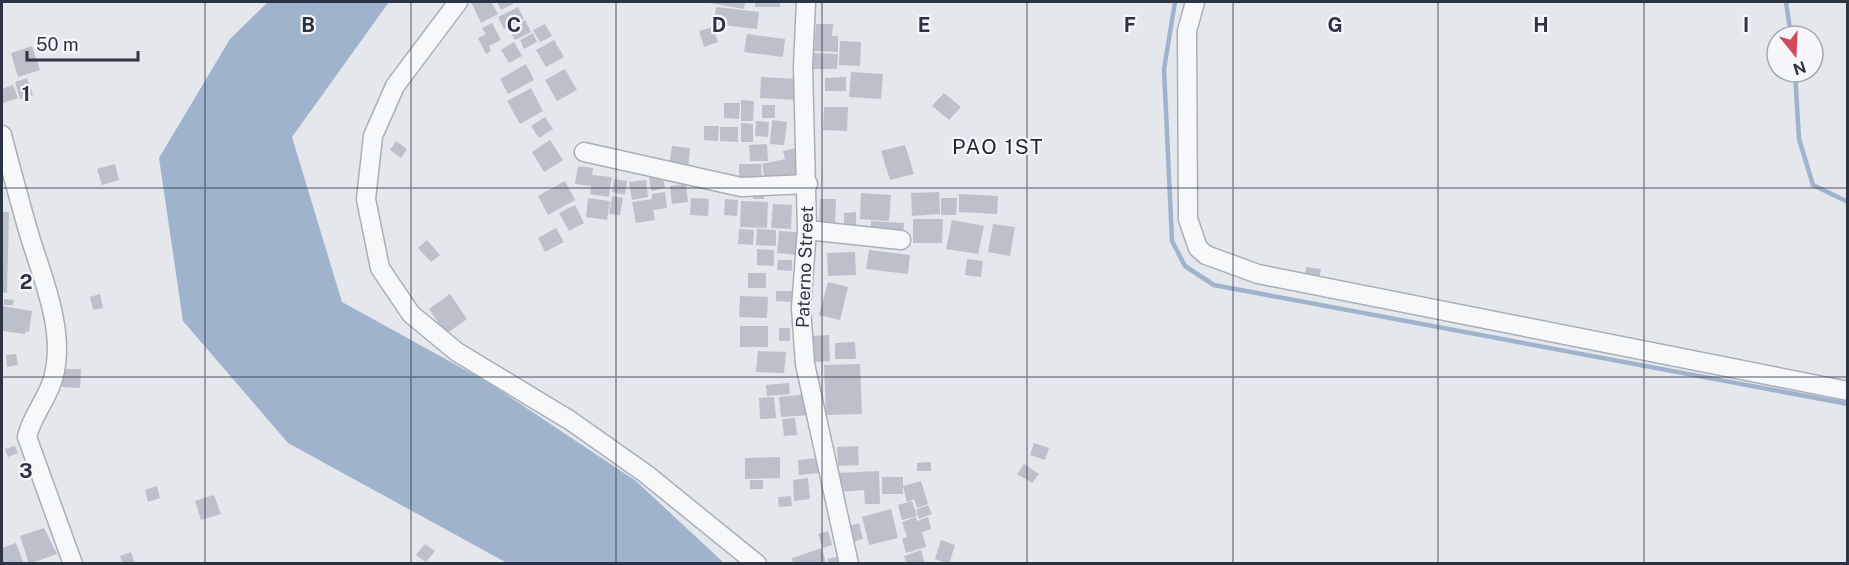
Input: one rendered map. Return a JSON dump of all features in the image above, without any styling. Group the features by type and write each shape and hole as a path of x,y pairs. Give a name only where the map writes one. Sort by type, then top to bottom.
{"street":[{"path":"458,2 395,86 373,136 366,199 380,268 411,314 457,352 571,421 646,474 757,564"},
{"name":"Paterno Street","path":"806,2 803,66 808,184 801,308 805,364 849,564"},
{"path":"1195,2 1187,31 1186,196 1191,233 1198,248 1206,255 1258,274 1848,391"},
{"path":"2,135 45,285 57,345 55,374 48,395 29,424 27,437 73,564"},
{"path":"584,152 741,187 808,184"},
{"path":"807,230 873,235 901,240"}],"water":[{"path":"268,2 389,2 292,137 342,302 489,383 636,481 724,563 507,563 288,443 183,321 159,158 230,39"}],"building":[{"path":"471,2 491,2 498,14 481,23"},
{"path":"497,2 511,2 513,4 501,10"},
{"path":"704,2 745,2 744,9"},
{"path":"755,2 780,2 780,7 755,7"},
{"path":"518,7 524,19 504,29 498,17"},
{"path":"716,7 759,12 757,29 714,24"},
{"path":"525,20 531,32 515,40 509,29"},
{"path":"492,23 501,40 489,46 491,51 486,54 478,38 486,34 482,28"},
{"path":"545,24 552,36 540,42 533,30"},
{"path":"816,24 833,24 832,36 838,36 838,52 814,51"},
{"path":"713,27 718,42 704,47 699,31"},
{"path":"533,33 537,42 524,49 520,40"},
{"path":"747,34 785,39 783,57 744,52"},
{"path":"554,40 564,57 546,67 536,50"},
{"path":"840,41 861,42 860,66 839,65"},
{"path":"514,42 522,56 509,63 501,50"},
{"path":"32,46 40,70 18,77 11,53"},
{"path":"814,53 838,54 837,69 813,69"},
{"path":"526,64 534,80 508,94 500,79"},
{"path":"565,69 577,90 557,101 545,80"},
{"path":"851,72 883,74 881,99 849,97"},
{"path":"761,77 796,79 795,100 760,98"},
{"path":"846,77 846,91 825,91 825,78"},
{"path":"27,78 33,95 20,99 15,82"},
{"path":"13,85 18,98 3,103 2,89"},
{"path":"531,88 543,111 520,124 507,101"},
{"path":"944,93 961,107 949,120 932,106"},
{"path":"741,100 754,101 753,121 741,121"},
{"path":"724,103 740,103 739,119 724,118"},
{"path":"762,105 775,105 775,118 762,118"},
{"path":"824,107 848,107 847,131 823,130"},
{"path":"545,117 553,129 539,138 531,126"},
{"path":"772,120 787,122 784,145 770,144"},
{"path":"756,121 769,122 768,137 755,136"},
{"path":"741,123 753,124 753,142 741,142"},
{"path":"704,126 719,126 718,141 704,140"},
{"path":"720,127 738,127 738,142 720,141"},
{"path":"550,140 563,160 544,172 532,152"},
{"path":"396,141 407,149 401,158 390,150"},
{"path":"767,144 768,161 750,161 749,145"},
{"path":"905,145 914,174 890,180 881,151"},
{"path":"672,146 690,148 688,169 669,167"},
{"path":"796,148 801,178 766,185 762,164 785,159 783,151"},
{"path":"115,164 119,180 102,185 97,169"},
{"path":"739,164 761,164 762,184 739,184"},
{"path":"578,166 593,168 592,175 612,177 609,197 590,194 591,186 575,184"},
{"path":"662,173 665,188 651,191 649,176"},
{"path":"614,179 627,181 625,195 612,192"},
{"path":"646,180 648,197 632,200 629,182"},
{"path":"565,181 575,200 548,215 538,196"},
{"path":"686,184 688,202 672,204 670,186"},
{"path":"753,189 764,190 764,199 753,199"},
{"path":"665,192 667,208 653,210 655,220 636,223 632,202 652,199 652,194"},
{"path":"939,192 940,214 912,216 911,193"},
{"path":"861,193 891,195 889,221 860,219"},
{"path":"959,194 998,196 997,214 959,212"},
{"path":"612,196 623,198 620,215 609,214"},
{"path":"588,198 610,201 607,220 586,217"},
{"path":"691,198 709,199 708,216 690,215"},
{"path":"941,198 957,198 956,215 941,215"},
{"path":"725,199 738,200 737,216 724,215"},
{"path":"820,199 836,199 835,226 819,225"},
{"path":"741,201 768,202 767,228 740,227"},
{"path":"773,204 792,205 791,229 771,228"},
{"path":"575,205 584,223 569,231 559,213"},
{"path":"2,212 9,212 7,293 2,292"},
{"path":"856,212 856,230 844,230 844,213"},
{"path":"913,219 943,219 942,243 913,243"},
{"path":"952,220 984,226 978,254 946,249"},
{"path":"871,221 904,223 903,236 871,234"},
{"path":"993,224 1015,227 1010,256 988,252"},
{"path":"556,228 564,242 545,252 538,238"},
{"path":"739,229 754,230 753,245 738,244"},
{"path":"757,229 776,230 776,246 756,245"},
{"path":"779,231 798,232 796,255 777,253"},
{"path":"427,240 440,255 431,262 418,248"},
{"path":"757,249 774,250 774,266 757,265"},
{"path":"869,250 910,255 908,274 866,269"},
{"path":"855,252 856,275 828,276 827,253"},
{"path":"967,259 983,261 981,277 965,275"},
{"path":"778,260 792,260 792,271 777,270"},
{"path":"1306,267 1321,269 1319,280 1305,278"},
{"path":"748,273 766,273 766,288 748,288"},
{"path":"828,282 848,287 840,320 819,315"},
{"path":"776,291 792,291 792,302 776,301"},
{"path":"100,294 103,308 93,310 90,297"},
{"path":"450,294 467,319 446,334 429,309"},
{"path":"740,296 768,297 767,318 739,317"},
{"path":"4,299 14,300 13,305 4,305"},
{"path":"2,306 32,311 29,332 25,334 2,331"},
{"path":"740,326 768,326 768,347 740,347"},
{"path":"779,328 790,328 790,341 779,341"},
{"path":"829,335 830,361 814,362 813,336"},
{"path":"855,342 856,359 835,359 835,343"},
{"path":"758,351 786,352 784,373 756,372"},
{"path":"16,354 18,365 7,367 6,355"},
{"path":"860,364 862,414 826,415 824,365"},
{"path":"62,369 81,369 80,388 61,387"},
{"path":"789,383 790,394 767,396 766,385"},
{"path":"807,394 809,415 781,417 779,397"},
{"path":"774,397 776,418 760,419 759,398"},
{"path":"795,418 797,435 784,436 782,419"},
{"path":"1034,443 1049,448 1045,460 1030,455"},
{"path":"15,446 18,453 8,457 5,449"},
{"path":"858,446 859,465 838,466 837,447"},
{"path":"780,457 780,478 745,479 745,458"},
{"path":"817,458 818,473 799,475 798,460"},
{"path":"931,462 931,471 917,471 917,463"},
{"path":"1024,464 1039,474 1032,483 1017,474"},
{"path":"879,471 880,504 865,504 864,490 839,492 838,473"},
{"path":"882,477 903,477 903,494 882,494"},
{"path":"808,478 810,499 794,501 793,480"},
{"path":"750,480 763,480 763,489 750,489"},
{"path":"921,481 928,504 917,508 914,499 907,502 903,486"},
{"path":"157,486 160,498 148,502 145,490"},
{"path":"214,495 221,514 201,520 195,501"},
{"path":"791,496 792,506 779,507 778,497"},
{"path":"912,501 917,516 902,520 898,505"},
{"path":"928,505 932,514 919,519 916,510"},
{"path":"891,509 898,538 869,545 862,517"},
{"path":"916,517 917,521 928,517 931,529 922,532 926,547 906,553 902,539 907,537 902,522"},
{"path":"859,523 863,539 849,543 845,527"},
{"path":"44,528 57,554 29,564 20,536"},
{"path":"828,531 832,545 823,548 818,534"},
{"path":"941,540 955,545 949,564 935,559"},
{"path":"16,543 24,564 2,564 2,548"},
{"path":"425,544 435,551 426,562 416,555"},
{"path":"822,548 826,564 793,564 792,558"},
{"path":"921,550 925,564 907,564 904,556"},
{"path":"131,552 135,564 123,564 120,556"},
{"path":"839,556 842,564 829,564 827,559"}],"waterway":[{"path":"1175,2 1164,69 1172,241 1185,266 1214,285 1848,404"},
{"path":"1786,2 1789,24"},
{"path":"1796,84 1799,139 1813,185 1848,202"}],"district":[{"name":"PAO 1ST","path":"998,147"}]}
